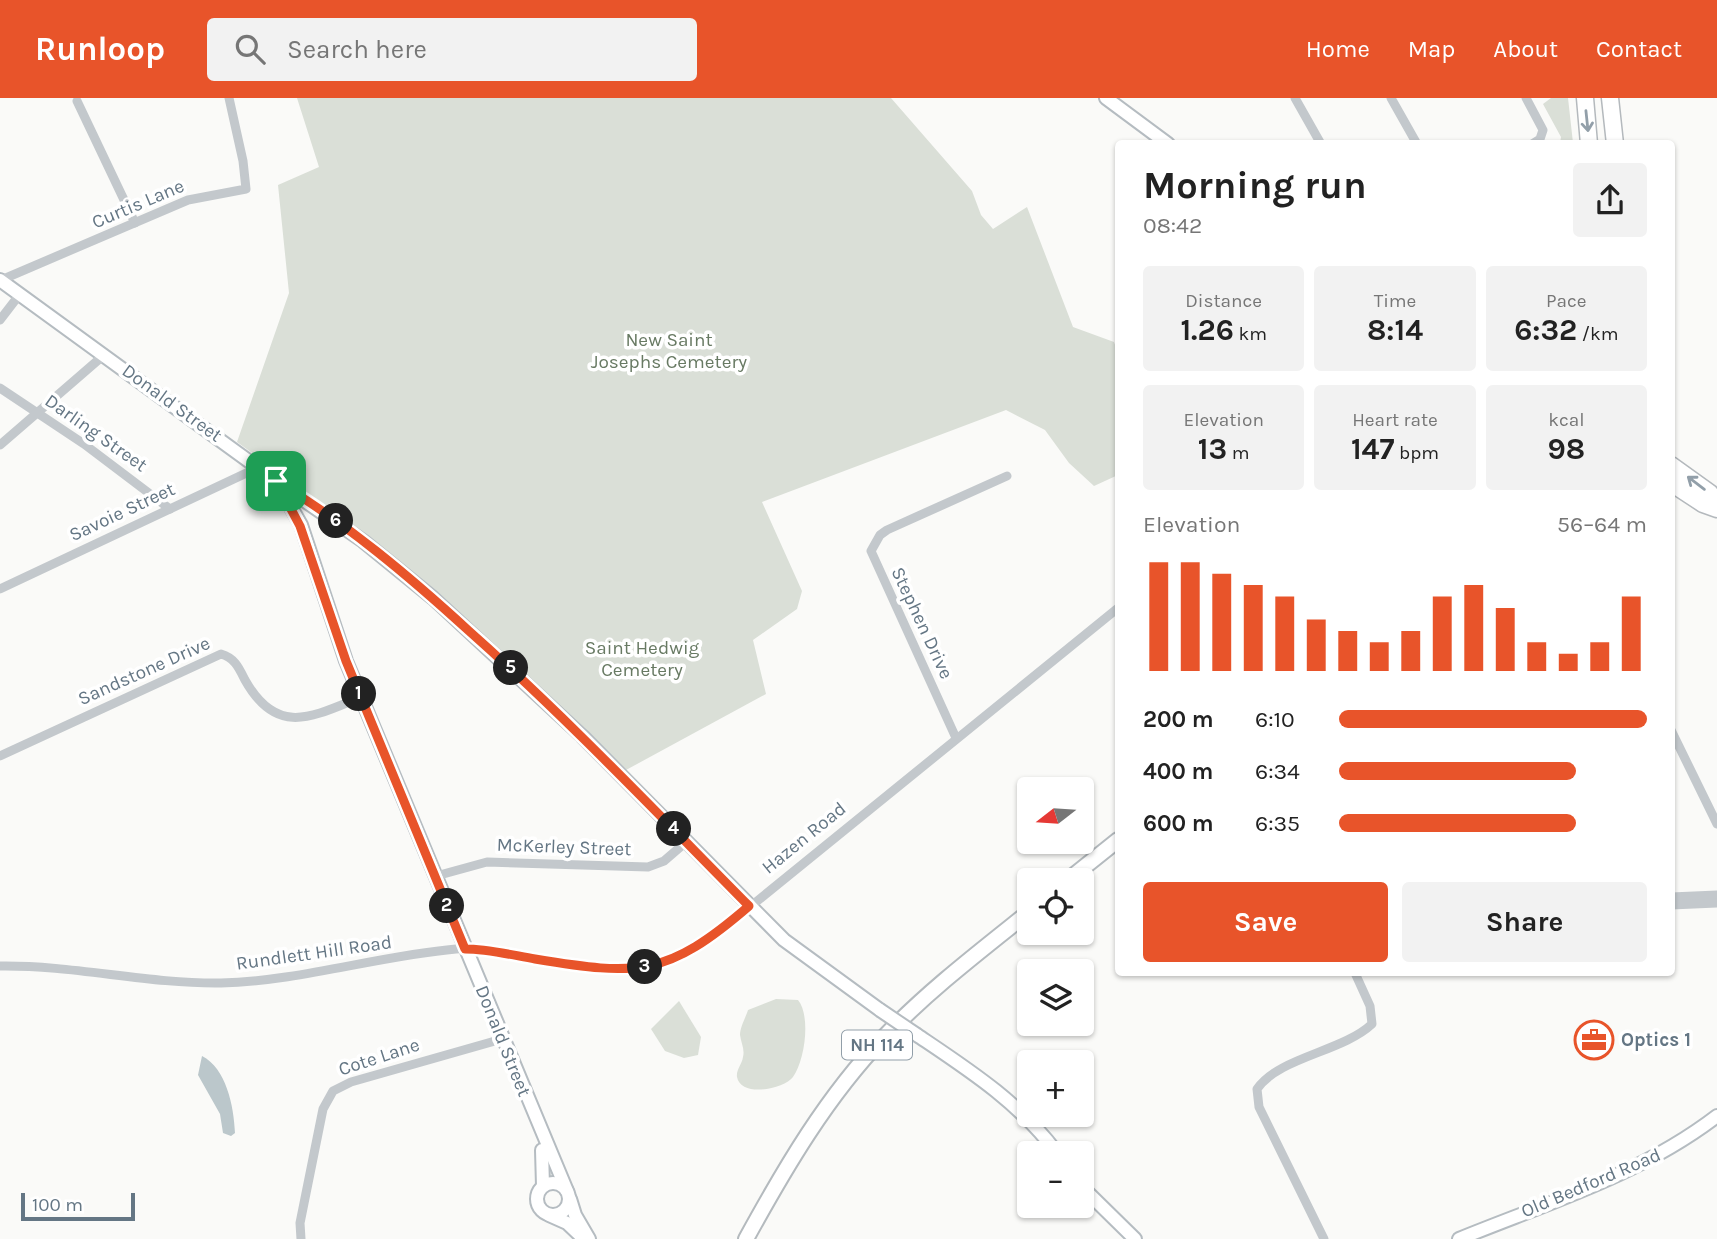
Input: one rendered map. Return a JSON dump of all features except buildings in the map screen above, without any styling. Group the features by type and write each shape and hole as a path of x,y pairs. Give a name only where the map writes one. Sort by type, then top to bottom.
{"highway":[{"path":"1585,98 1589,140"},
{"path":"1610,98 1615,140"},
{"path":"1675,468 1710,494 1717,508"},
{"path":"1675,486 1703,505 1717,508"}],"main road":[{"path":"1083,868 1115,842"},
{"name":"NH 114","path":"746,1239 804,1140 861,1062 921,1002 1017,922"}],"street":[{"name":"Curtis Lane","path":"0,280 197,198 246,189 242,152 229,98"},
{"path":"1106,98 1163,140"},
{"path":"1295,98 1319,140"},
{"path":"1391,98 1415,140"},
{"path":"1526,98 1543,130 1537,140"},
{"path":"77,101 135,223"},
{"name":"Donald Street","path":"0,280 276,481 300,526 336,636 360,697 575,1215 589,1239"},
{"path":"0,320 20,294"},
{"path":"0,445 104,355"},
{"name":"Darling Street","path":"0,388 170,509"},
{"name":"Savoie Street","path":"0,589 259,467"},
{"name":"Stephen Drive","path":"956,738 871,551 887,530 1007,476"},
{"path":"276,481 391,563 504,662 799,953 1019,1108 1046,1141"},
{"path":"300,526 304,512 312,505"},
{"name":"Hazen Road","path":"465,949 626,971 682,955 703,944 1115,610"},
{"name":"Sandstone Drive","path":"0,756 221,654 236,663 260,701 281,716 307,717 360,697"},
{"path":"1675,738 1717,824"},
{"name":"McKerley Street","path":"436,876 486,862 648,867 664,861 686,842"},
{"path":"1675,897 1717,895"},
{"path":"1675,905 1717,903"},
{"name":"Rundlett Hill Road","path":"0,966 169,982 223,983 276,980 465,949"},
{"path":"1324,1239 1259,1107 1257,1090 1269,1076 1350,1039 1372,1024 1370,1006 1355,976"},
{"name":"Cote Lane","path":"301,1239 300,1223 323,1109 333,1091 363,1079 502,1039"},
{"name":"Old Bedford Road","path":"1459,1239 1629,1171 1677,1145 1717,1116"},
{"name":"Donald Street","path":"543,1139 543,1186 536,1199 540,1209 548,1215"},
{"path":"543,1186 554,1182 568,1194 564,1211 548,1215"},
{"path":"1094,1199 1135,1239"},
{"path":"548,1215 567,1223 584,1239"}],"green space":[{"path":"297,98 891,98 972,191 981,215 993,229 1027,207 1073,327 1114,342 1115,476 1094,486 1069,463 1045,430 1006,410 762,502 802,591 797,609 753,640 766,694 626,770 473,626 386,550 237,442 289,293 278,185 319,167"},
{"path":"1551,98 1568,98 1573,140 1560,140 1543,104"},
{"path":"776,999 798,1000 802,1007 805,1038 801,1060 793,1077 781,1085 763,1089 746,1088 740,1084 737,1077 743,1054 740,1035 742,1025 748,1010"},
{"path":"679,1001 701,1037 698,1055 684,1058 665,1051 651,1029"}],"shaded area":[{"path":"202,1056 217,1069 227,1089 235,1133 231,1136 223,1133 220,1114 198,1075"}],"place":[{"name":"Optics 1","path":"1594,1040"}],"route":[{"path":"276,481 336,521 433,598 620,774 749,906 703,944 682,955 626,971 465,949 336,636 300,526 276,481"}],"park label":[{"name":"New Saint Josephs Cemetery","path":"669,351"},
{"name":"Saint Hedwig Cemetery","path":"642,659"}]}
